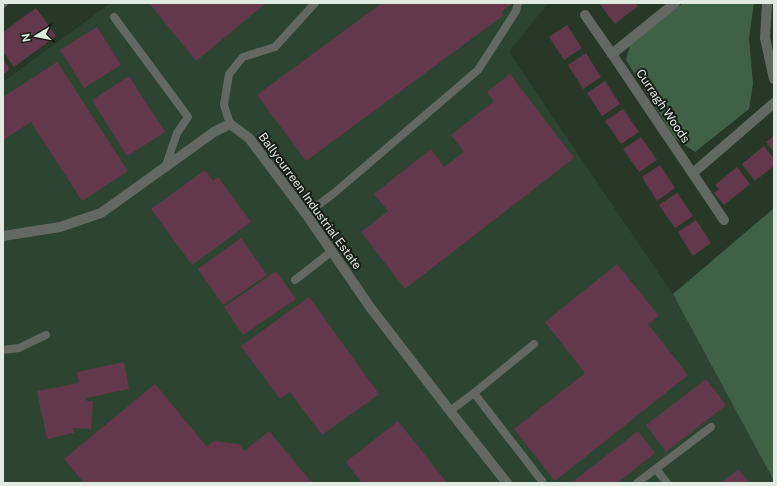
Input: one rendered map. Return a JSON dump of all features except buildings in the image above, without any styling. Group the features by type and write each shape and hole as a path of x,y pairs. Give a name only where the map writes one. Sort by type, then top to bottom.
{"street":[{"path":"612,54 675,3"},
{"path":"767,3 765,38 774,79"},
{"name":"Curragh Woods","path":"585,16 724,220"},
{"path":"693,173 774,103"},
{"path":"3,236 60,227 101,213 214,132 230,124"},
{"name":"Ballycurreen Industrial Estate","path":"230,124 249,138 306,214 370,307 507,483"}],"lane":[{"path":"230,124 224,106 229,74 243,57 275,48 315,3"},
{"path":"306,214 333,194 478,70 516,11 518,3"},
{"path":"114,17 188,117 177,133 165,168"},
{"path":"295,280 332,251"},
{"path":"3,350 19,348 46,335"},
{"path":"450,411 534,344"},
{"path":"474,393 542,481"},
{"path":"637,483 711,427"},
{"path":"656,469 667,483"}],"shaded area":[{"path":"111,3 548,3 509,52 680,305 774,483 3,483 3,82"},
{"path":"683,3 754,3 749,38 753,84 749,109 695,152 675,138 626,60 630,45"},
{"path":"774,208 774,481 673,294"}]}
